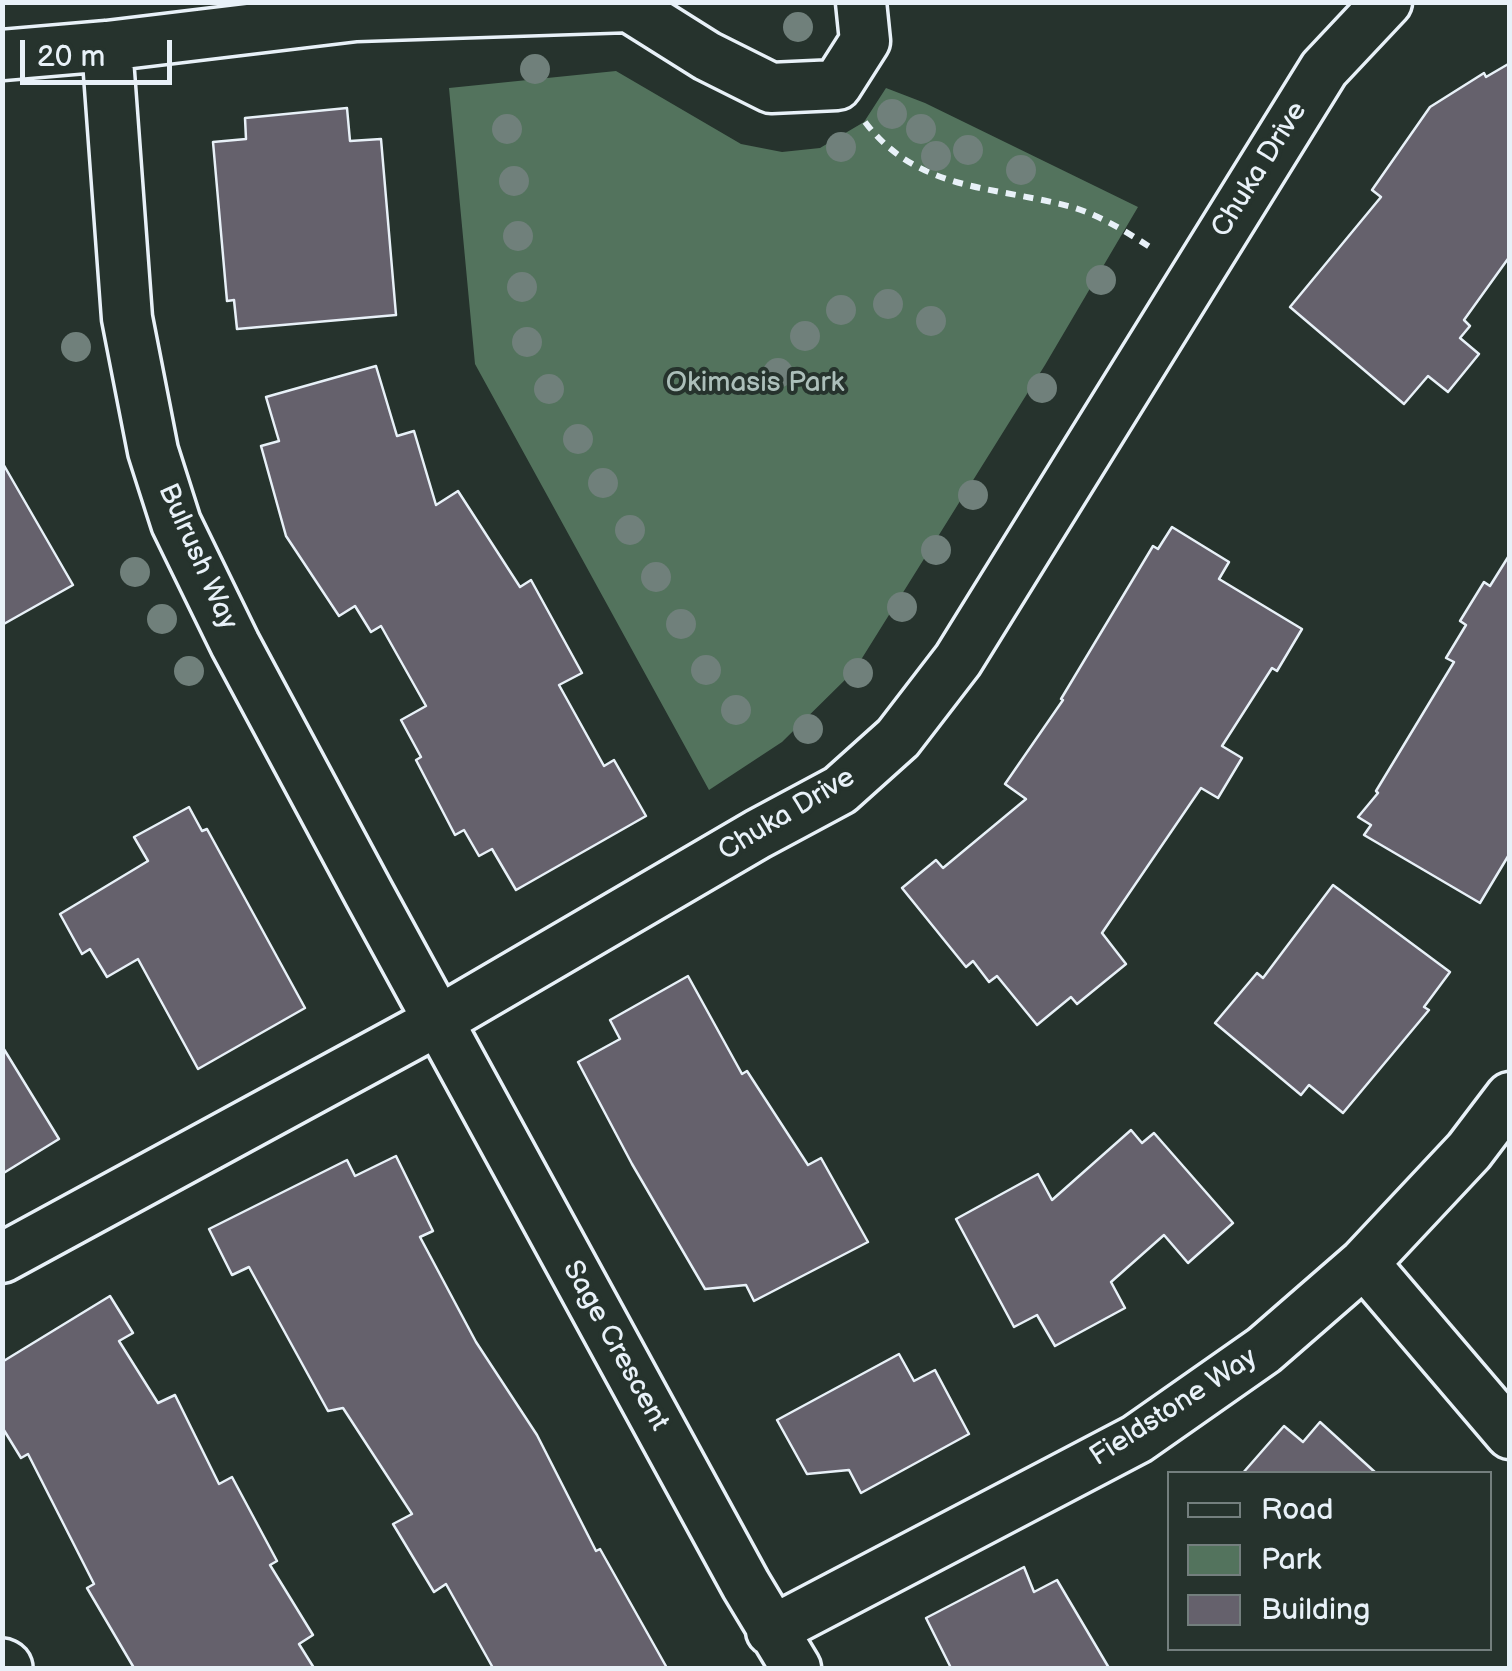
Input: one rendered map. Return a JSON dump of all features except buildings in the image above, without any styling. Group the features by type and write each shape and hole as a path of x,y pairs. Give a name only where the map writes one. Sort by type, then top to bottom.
{"street":[{"path":"2,55 356,16 635,5 706,56 771,88 823,86 837,85 865,42 861,2"},
{"name":"Chuka Drive","path":"2,1258 438,1021 840,790 898,738 958,660 1324,69 1387,2"},
{"name":"Bulrush Way","path":"107,46 127,318 153,451 176,523 235,644 438,1021"},
{"name":"Sage Crescent","path":"438,1021 784,1650"},
{"name":"Fieldstone Way","path":"784,1650 1137,1438 1264,1350 1364,1263 1469,1151 1510,1096"},
{"path":"1364,1263 1510,1434"}],"path":[{"path":"823,86 865,122 883,146 912,166 966,186 1076,208 1114,224 1195,276"}],"green space":[{"name":"Okimasis Park","path":"616,71 741,144 782,152 820,148 864,122 886,88 925,103 1138,207 1045,365 854,671 782,742 709,790 475,364 449,88"}]}
